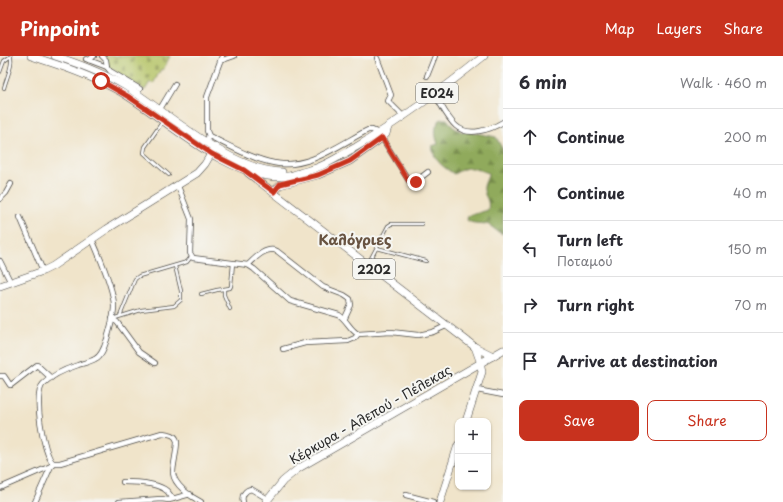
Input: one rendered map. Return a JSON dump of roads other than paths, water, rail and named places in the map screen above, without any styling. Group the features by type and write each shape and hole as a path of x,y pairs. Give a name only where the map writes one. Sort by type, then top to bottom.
{"main road":[{"name":"ΕΟ24","path":"31,56 101,81 129,97 212,154 244,170 281,177 314,169 381,136 388,127 435,95 484,56"},
{"name":"ΕΟ24","path":"55,56 96,67 127,84 160,110 207,138 215,147 242,162 259,168 278,172 300,173"},
{"path":"274,192 280,184 318,175 350,161 381,136"},
{"path":"0,286 43,271 178,186 200,170 212,154 215,147"},
{"name":"2202","path":"244,170 448,326 475,346 493,356"},
{"path":"467,418 482,372 481,363 475,346"},
{"name":"Κέρκυρα - Αλεπού - Πέλεκας","path":"267,501 286,478 305,464 503,350"},
{"path":"440,502 455,454"}],"street":[{"path":"94,56 88,59 96,67 107,67"},
{"path":"102,56 106,60 107,67 110,71 127,84 140,89"},
{"path":"234,56 221,59 207,97 207,138 258,158 275,163 291,164 319,156 368,130 372,130 381,136 409,181 415,182 428,172"},
{"path":"427,76 435,56"},
{"path":"377,58 390,95 388,101 404,117"},
{"path":"160,110 175,84"},
{"path":"435,95 453,123 462,130 478,132 492,128 503,122"},
{"path":"0,199 6,193 11,184"},
{"path":"178,186 191,219 190,248 192,257 199,260 248,265 254,268 290,301 334,313 345,318 355,333 358,334 391,332 418,335 433,332 448,326"},
{"path":"20,217 43,271"},
{"path":"35,502 52,464 42,434 39,411 40,389 50,378 66,370 98,358 106,342 112,319 114,305 112,297 102,261 92,239"},
{"path":"248,265 263,252 275,250 324,287 350,299 351,305 345,318"},
{"path":"0,262 11,283"},
{"path":"112,319 117,322 139,352 155,363"},
{"path":"283,349 305,344 348,341 355,338 358,334"},
{"path":"0,376 4,376 11,385 37,365 50,378"},
{"path":"477,390 503,395"},
{"path":"0,488 52,464 60,463 156,434 168,434 176,437 177,441 173,470 174,478 190,494 201,502"},
{"path":"123,482 136,482 159,487 167,491 173,499"},
{"path":"243,502 243,496 247,490 250,489 267,501"},
{"path":"120,502 173,499 190,494"},
{"path":"406,495 433,502"}],"lane":[{"path":"0,72 4,61 11,56"},
{"path":"4,88 12,59 11,56"},
{"path":"164,121 145,148 144,153 169,175"},
{"path":"367,264 388,226 391,224 422,224"},
{"path":"377,248 426,261"},
{"path":"119,317 136,279 139,276 187,262 192,257"},
{"path":"201,294 216,290 229,289 231,287 233,263"},
{"path":"112,319 141,310 174,306 181,300 181,291 175,266"},
{"path":"224,290 224,296 230,309"}],"district":[{"name":"Καλόγριες","path":"355,239"}]}
